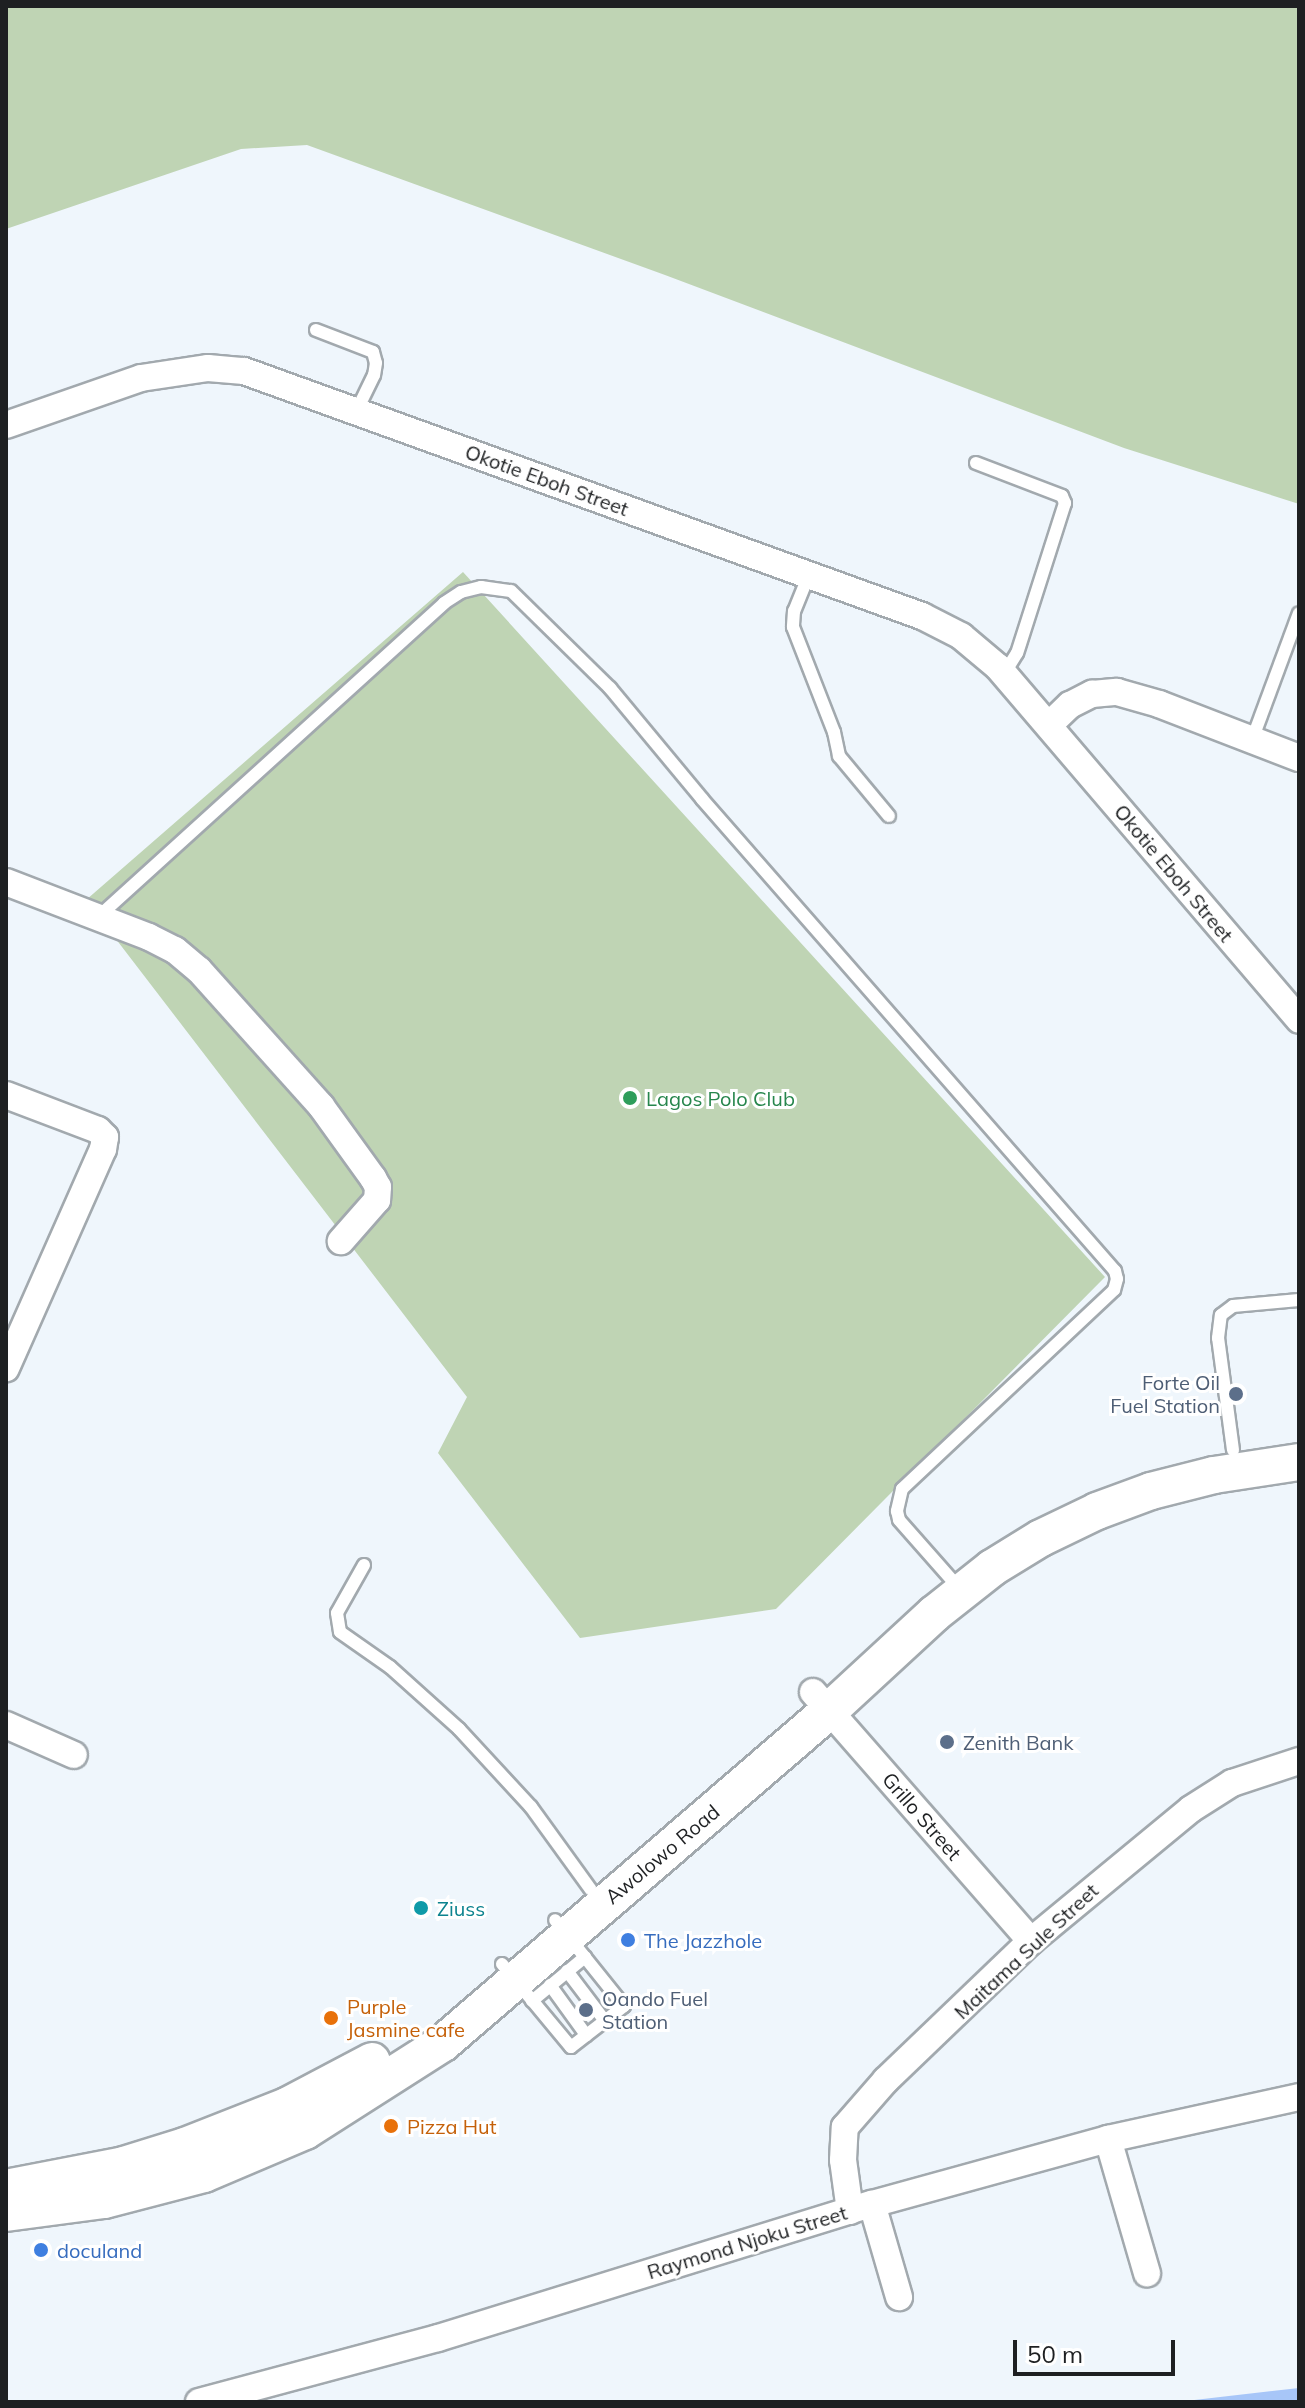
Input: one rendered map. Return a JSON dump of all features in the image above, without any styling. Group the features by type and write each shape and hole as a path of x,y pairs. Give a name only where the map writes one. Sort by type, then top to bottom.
{"main road":[{"name":"Awolowo Road","path":"6,2213 104,2200 204,2174 305,2131 443,2043 569,1937 951,1579 1074,1504 1179,1462 1233,1450 1299,1442"},
{"name":"Awolowo Road","path":"569,1937 591,1890 822,1701 992,1568 1041,1538 1097,1511 1151,1491 1214,1475 1299,1462"},
{"name":"Awolowo Road","path":"6,2188 124,2165 239,2127 287,2106 388,2052 436,2019 516,1982"}],"street":[{"name":"Okotie Eboh Street","path":"6,425 141,378 208,368 244,371 922,616 961,636 1004,674 1299,1020"},
{"path":"1049,725 1070,705 1092,694 1117,692 1159,704 1299,758"},
{"path":"6,882 175,950 199,970 346,1139 378,1187 377,1200 341,1241"},
{"path":"6,1095 98,1130 105,1137 103,1149 6,1368"},
{"name":"Grillo Street","path":"822,1701 1031,1941"},
{"path":"6,1725 74,1755"},
{"name":"Maitama Sule Street","path":"899,2297 843,2160 845,2127 886,2080 1031,1941 1191,1809 1232,1783 1299,1761"},
{"name":"Raymond Njoku Street","path":"199,2402 438,2338 861,2207 1108,2139 1299,2097"},
{"path":"1108,2139 1147,2273"}],"lane":[{"path":"316,330 373,352 376,363 374,375 357,410"},
{"path":"976,463 1062,496 1065,503 1017,653 1004,674"},
{"path":"808,577 794,611 793,627 834,732 839,756 889,816"},
{"path":"97,918 444,603 461,592 481,587 511,591 610,688 702,799 1115,1271 1117,1279 1114,1290 902,1489 897,1511 899,1520 951,1579"},
{"path":"1252,740 1299,613"},
{"path":"1233,1450 1218,1338 1221,1315 1233,1306 1299,1300"},
{"path":"364,1565 337,1613 340,1632 390,1667 459,1729 531,1807 591,1890"},
{"path":"569,1937 567,1971 605,2021"},
{"path":"516,1982 571,2047 624,2006 569,1937"},
{"path":"516,1982 550,1985 567,1971"},
{"path":"550,1985 586,2035"}],"green space":[{"path":"6,6 1299,6 1299,504 1124,448 665,275 307,145 241,149 6,229"},
{"name":"Lagos Polo Club","path":"463,572 1105,1277 776,1609 580,1638 438,1453 467,1397 86,900"}],"water":[{"path":"1299,2388 1299,2402 1177,2402"}],"place":[{"name":"Lagos Polo Club","path":"630,1098"},
{"name":"Forte Oil Fuel Station","path":"1236,1394"},
{"name":"Zenith Bank","path":"947,1742"},
{"name":"Ziuss","path":"421,1908"},
{"name":"The Jazzhole","path":"628,1940"},
{"name":"Oando Fuel Station","path":"586,2010"},
{"name":"Purple Jasmine cafe","path":"331,2018"},
{"name":"Pizza Hut","path":"391,2126"},
{"name":"doculand","path":"41,2250"}]}
